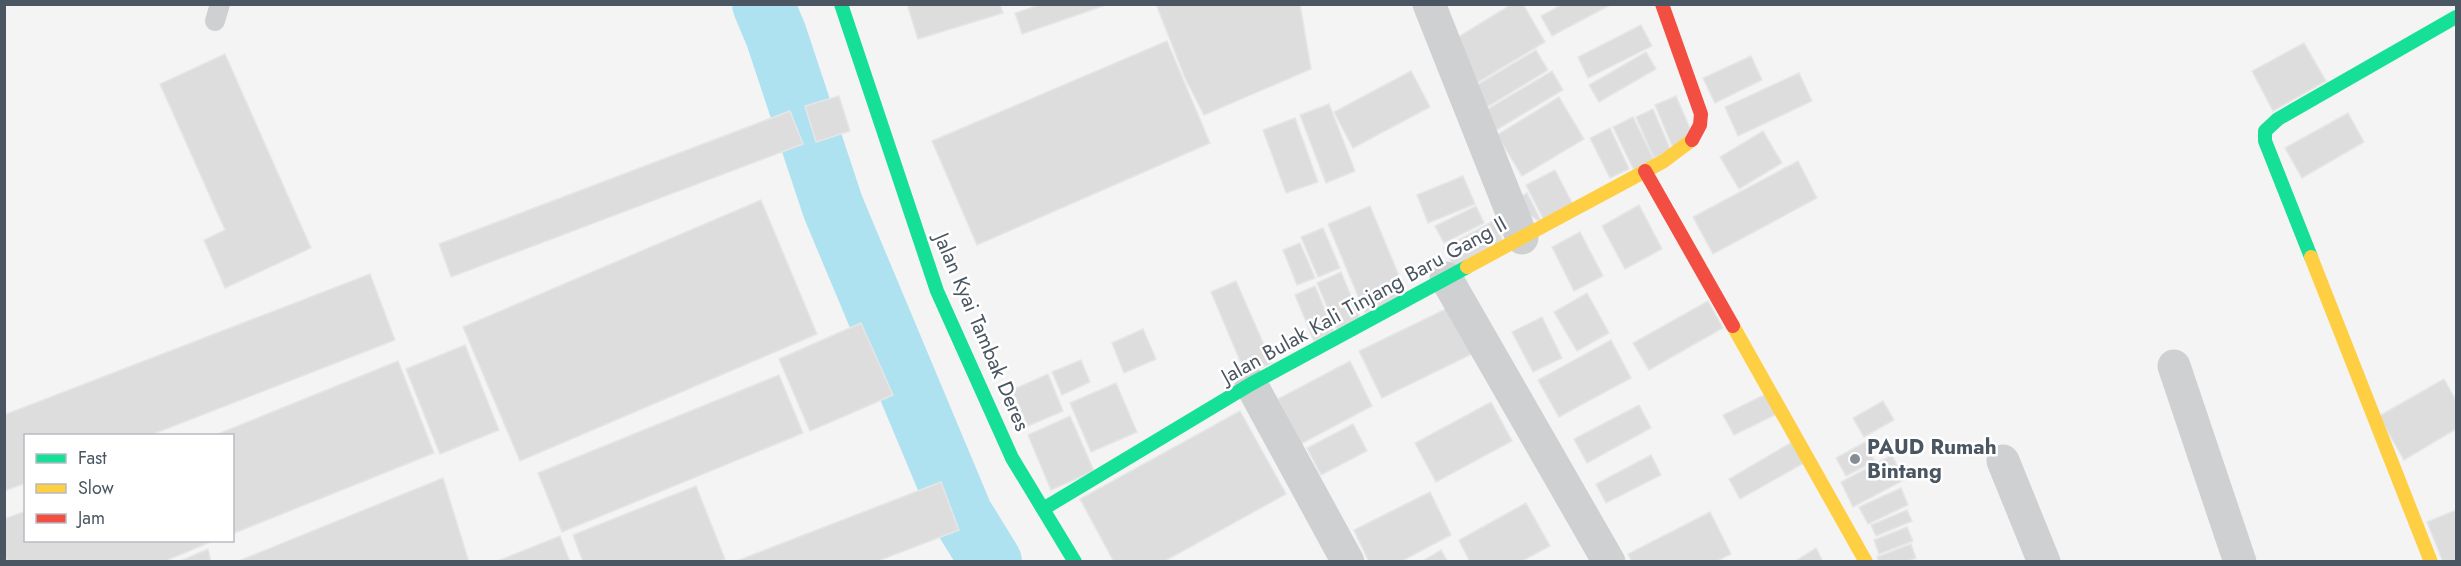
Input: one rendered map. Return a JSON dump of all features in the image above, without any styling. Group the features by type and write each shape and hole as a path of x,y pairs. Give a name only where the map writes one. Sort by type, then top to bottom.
{"street":[{"name":"Jalan Kyai Tambak Deres","path":"841,4 937,291 1012,458 1075,561"},
{"path":"1429,4 1522,238"},
{"name":"Jalan Bulak Kali Tinjang Baru Gang II","path":"1043,509 1251,384 1645,171 1692,142 1702,126 1698,103 1662,4"},
{"path":"2431,561 2265,141 2265,131 2278,119 2457,17"},
{"path":"1645,171 1866,561"},
{"path":"1446,278 1609,561"},
{"path":"2174,366 2240,561"},
{"path":"1251,384 1348,561"},
{"path":"2003,461 2044,561"}],"building":[{"path":"907,4 1000,4 1003,13 918,39"},
{"path":"1042,4 1109,4 1022,34 1015,13"},
{"path":"1156,4 1300,4 1311,69 1204,115 1185,78"},
{"path":"1512,4 1523,4 1545,42 1475,84 1450,42"},
{"path":"1563,4 1612,4 1552,36 1541,16"},
{"path":"1641,25 1652,46 1588,78 1578,57"},
{"path":"1167,41 1210,143 977,245 932,141"},
{"path":"2304,43 2326,81 2273,111 2252,71"},
{"path":"1536,50 1548,70 1484,109 1472,88"},
{"path":"1646,52 1656,69 1599,102 1589,85"},
{"path":"225,54 311,248 225,288 204,240 225,230 160,84"},
{"path":"1751,56 1762,80 1715,103 1703,78"},
{"path":"1411,71 1430,107 1353,148 1334,112"},
{"path":"1552,71 1563,90 1488,135 1476,116"},
{"path":"1799,73 1812,101 1738,136 1725,107"},
{"path":"839,96 850,131 816,142 805,106"},
{"path":"1676,96 1694,138 1673,148 1655,105"},
{"path":"1559,97 1584,139 1522,176 1497,135"},
{"path":"1329,104 1355,171 1326,183 1300,115"},
{"path":"1653,109 1671,151 1654,158 1636,117"},
{"path":"790,111 803,144 451,277 439,244"},
{"path":"2348,113 2364,142 2302,178 2285,148"},
{"path":"1633,117 1654,160 1634,170 1613,127"},
{"path":"1295,118 1318,182 1286,193 1263,130"},
{"path":"1610,128 1629,169 1610,178 1590,138"},
{"path":"1763,131 1782,163 1739,189 1720,157"},
{"path":"1798,161 1817,198 1713,254 1693,217"},
{"path":"1555,170 1573,205 1544,220 1526,185"},
{"path":"1463,176 1475,204 1428,223 1417,195"},
{"path":"1527,193 1542,223 1509,202"},
{"path":"761,200 817,334 520,461 463,327"},
{"path":"1639,205 1662,249 1625,269 1602,226"},
{"path":"1370,206 1407,295 1365,313 1328,224"},
{"path":"1476,206 1484,223 1444,243 1435,226"},
{"path":"1493,221 1505,245 1456,271 1444,248"},
{"path":"1323,228 1340,268 1318,277 1301,237"},
{"path":"1580,232 1603,276 1574,291 1552,247"},
{"path":"1300,243 1315,278 1297,285 1283,250"},
{"path":"1341,272 1361,320 1337,330 1317,283"},
{"path":"370,274 395,340 153,434 24,434 24,484 4,491 4,415"},
{"path":"1236,281 1272,363 1246,375 1211,292"},
{"path":"1315,286 1334,332 1314,341 1295,295"},
{"path":"1587,293 1609,333 1577,351 1554,312"},
{"path":"1708,301 1723,328 1649,370 1633,343"},
{"path":"1456,304 1478,351 1382,398 1359,351"},
{"path":"1542,317 1562,358 1533,372 1512,332"},
{"path":"861,323 893,395 810,431 779,359"},
{"path":"1143,329 1156,359 1124,373 1112,343"},
{"path":"1611,340 1631,378 1559,417 1538,380"},
{"path":"465,345 499,430 440,454 406,369"},
{"path":"1081,360 1090,382 1062,395 1052,372"},
{"path":"398,361 434,453 234,533 234,434 218,434"},
{"path":"1350,361 1372,406 1301,444 1278,399"},
{"path":"1048,374 1063,411 1028,426 1012,390"},
{"path":"779,375 803,433 562,532 538,473"},
{"path":"2444,379 2456,401 2456,429 2404,460 2379,416"},
{"path":"1116,383 1137,432 1091,452 1070,403"},
{"path":"1766,394 1777,414 1734,435 1723,415"},
{"path":"1883,401 1894,420 1864,437 1853,418"},
{"path":"1491,402 1512,441 1436,482 1415,443"},
{"path":"1639,405 1651,428 1587,463 1574,439"},
{"path":"1240,411 1286,494 1163,562 1114,562 1080,499"},
{"path":"1070,416 1094,471 1051,490 1028,435"},
{"path":"1353,424 1367,451 1321,475 1307,448"},
{"path":"1792,442 1804,463 1740,499 1729,479"},
{"name":"PAUD Rumah Bintang","path":"1865,442 1875,461 1846,476 1836,458"},
{"path":"1651,455 1661,475 1606,503 1596,484"},
{"path":"1892,455 1904,480 1853,507 1841,482"},
{"path":"443,478 469,562 236,562"},
{"path":"941,482 959,530 875,562 734,562"},
{"path":"696,486 725,559 717,562 583,562 573,535"},
{"path":"1901,488 1908,505 1868,524 1859,507"},
{"path":"1430,492 1451,535 1400,562 1369,562 1354,530"},
{"path":"1526,503 1550,546 1520,562 1470,562 1459,540"},
{"path":"1907,510 1912,521 1876,536 1871,525"},
{"path":"2456,510 2456,562 2443,562 2427,522"},
{"path":"24,512 24,542 210,542 163,562 8,562 4,554 4,519"},
{"path":"1710,512 1731,554 1715,562 1632,562 1628,554"},
{"path":"1907,527 1913,541 1879,554 1874,540"},
{"path":"560,536 570,562 495,562"},
{"path":"1911,544 1916,558 1906,562 1879,562 1877,557"},
{"path":"1816,548 1823,562 1794,562"},
{"path":"208,549 211,562 178,562"},
{"path":"1441,550 1448,562 1421,562"}],"waterway":[{"path":"763,4 776,35 833,207 962,515 991,562"}],"traffic: fast":[{"path":"841,4 937,291 1012,458 1075,562"},
{"path":"2311,257 2265,141 2265,131 2278,119 2456,17"},
{"path":"1043,509 1251,384 1467,267"}],"traffic: slow":[{"path":"1467,267 1664,161 1692,140"},
{"path":"2311,257 2431,562"},
{"path":"1733,326 1866,562"}],"traffic: jam":[{"path":"1662,4 1701,114 1700,125 1692,140"},
{"path":"1645,171 1733,326"}],"place":[{"name":"PAUD Rumah Bintang","path":"1855,459"}]}
